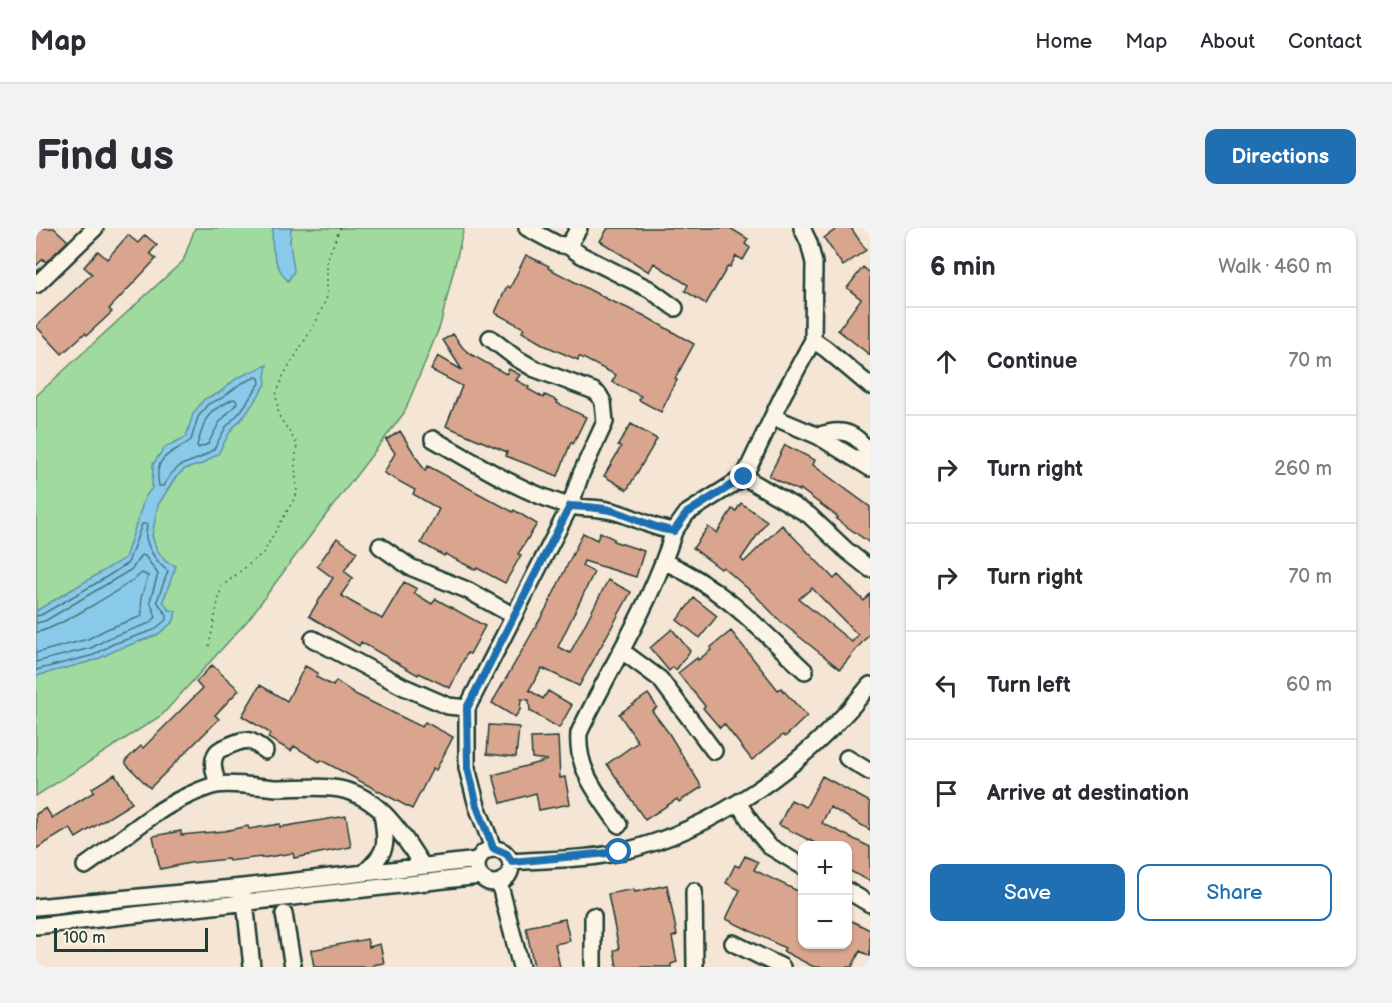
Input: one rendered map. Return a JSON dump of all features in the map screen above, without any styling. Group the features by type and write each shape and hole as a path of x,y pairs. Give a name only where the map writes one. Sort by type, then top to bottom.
{"street":[{"path":"36,285 95,228"},
{"path":"527,228 557,244 568,246 580,255 649,289 675,308"},
{"path":"568,246 579,228"},
{"path":"619,825 590,783 580,759 579,733 665,562 674,531 687,513 744,477 813,340 814,263 802,228"},
{"path":"490,338 535,369 594,391 603,402 605,422 580,474 570,506 467,708 468,768 477,806 493,848 507,854 512,862 509,875 499,882 489,882 480,876 477,868 481,854 493,848"},
{"path":"813,340 870,386"},
{"path":"773,417 818,436 870,468"},
{"path":"818,436 839,431 848,434 858,438 870,455"},
{"path":"433,439 519,486 570,506 614,511 662,530 674,531"},
{"path":"744,477 809,515 870,569"},
{"path":"380,546 410,567 467,590 514,616"},
{"path":"665,562 684,570 725,596 805,671"},
{"path":"313,639 404,687 448,706 467,708"},
{"path":"622,651 660,679 714,751"},
{"path":"512,862 619,852 684,832 738,803 784,770 837,723 870,685"},
{"path":"218,784 213,765 217,751 244,739 255,742 265,751"},
{"path":"847,758 870,772"},
{"path":"85,866 166,808 186,796 218,784 279,788 333,788 360,796 382,812 400,830 422,866"},
{"path":"738,803 769,846 798,864"},
{"path":"365,872 380,859 386,843 382,812"},
{"path":"36,926 244,894 365,872 478,860"},
{"path":"36,907 480,876"},
{"path":"499,882 521,967"},
{"path":"694,891 695,967"},
{"path":"852,893 870,904"},
{"path":"244,894 252,967"},
{"path":"284,914 293,967"},
{"path":"593,916 593,967"},
{"path":"733,943 782,967"}],"path":[{"path":"208,646 221,587 263,553 297,494 297,444 279,416 276,395 284,374 315,324 327,297 327,260 340,228"}],"green space":[{"path":"195,228 464,228 440,326 404,413 248,620 162,715 36,796 36,396 183,261"}],"water":[{"path":"273,228 291,228 290,243 294,271 288,281 274,256"},
{"path":"267,365 266,384 246,414 231,430 218,454 202,464 185,469 175,478 158,505 152,536 157,550 166,562 176,566 163,601 169,610 176,611 174,621 157,635 96,660 36,676 36,611 125,558 145,497 152,488 153,464 165,447 186,437 193,414 204,399 219,393 237,378"}],"building":[{"path":"36,228 54,228 68,241 46,262 43,259 36,266"},
{"path":"608,228 730,228 748,239 745,244 750,248 743,260 736,256 730,267 728,266 706,304 685,291 688,285 654,263 649,272 600,241"},
{"path":"838,228 851,228 866,250 843,266 824,238"},
{"path":"128,235 138,243 145,235 157,245 150,253 156,259 109,309 112,312 62,354 36,326 92,274 84,267 98,251 107,259"},
{"path":"526,255 694,344 675,379 677,380 661,412 639,400 641,396 612,382 616,375 579,356 578,360 546,346 522,332 524,328 495,313 507,286 510,288"},
{"path":"863,267 870,273 870,355 838,330 861,299 847,288"},
{"path":"453,334 470,354 506,374 509,369 520,375 516,380 529,387 528,389 544,398 545,395 558,401 557,403 586,417 573,444 571,442 558,476 506,456 507,452 446,426 462,386 431,370 438,356 462,370 443,340"},
{"path":"631,424 657,439 627,490 604,476 621,447 618,445"},
{"path":"400,431 425,471 428,466 537,524 518,554 521,555 505,583 477,568 476,570 445,554 444,556 421,543 439,509 413,494 415,490 384,473 395,453 386,440"},
{"path":"785,445 815,460 813,465 870,507 870,543 800,489 799,491 769,476"},
{"path":"741,503 767,521 741,559 744,562 782,525 834,579 838,575 864,601 870,594 870,633 840,669 781,622 723,567 721,569 693,548 708,527 717,533 732,509 736,511","holes":["812,588 858,635 852,642 799,599"]},
{"path":"600,532 614,539 613,541 644,551 636,577 584,561 582,566 594,572 558,647 570,653 608,580 631,592 579,686 542,668 529,690 543,699 548,691 572,705 559,728 530,711 529,700 521,699 520,710 515,717 492,703 547,607 583,533 597,540"},
{"path":"337,538 357,552 344,571 353,578 341,595 350,601 382,619 404,582 417,589 414,593 432,604 436,599 485,626 470,654 467,653 450,688 419,673 418,675 361,642 359,646 309,616 333,578 317,566"},
{"path":"694,598 717,616 700,638 677,620"},
{"path":"672,629 690,651 676,670 673,667 669,671 650,648"},
{"path":"731,631 778,690 781,688 807,716 785,737 783,735 752,760 724,724 720,728 678,673 711,650 710,648"},
{"path":"212,665 239,690 215,715 219,719 150,788 126,764 126,760 141,746 143,748 202,689 196,682"},
{"path":"305,666 318,673 316,677 333,686 336,681 357,695 422,727 425,722 453,737 436,770 433,768 412,809 321,760 320,762 294,746 291,751 268,738 270,733 242,716 260,685 287,701"},
{"path":"648,694 657,707 652,711 668,732 702,787 679,802 677,799 645,820 607,764 638,742 619,714"},
{"path":"489,725 519,727 516,757 487,754"},
{"path":"558,737 560,778 565,777 570,804 539,810 536,793 501,803 493,775 548,760 532,758 531,738"},
{"path":"115,774 132,803 76,838 70,828 36,849 36,814 46,808 52,818 94,792 92,788"},
{"path":"822,776 870,802 870,830 830,807 822,823 870,847 870,881 852,872 852,841 811,841 779,825 791,800 806,807"},
{"path":"346,816 351,847 294,858 293,853 261,858 190,863 160,869 153,836 181,831 181,835 224,831 248,826 249,829 280,824 280,827"},
{"path":"745,856 758,862 754,870 798,891 798,949 852,949 852,921 870,930 870,956 860,951 852,967 814,967 783,951 785,948 726,919 740,890 726,883 735,865 739,867"},
{"path":"667,885 677,935 672,937 677,962 671,964 671,967 617,967 614,950 619,949 608,894 634,889 635,892"},
{"path":"565,919 570,941 555,944 560,967 534,967 526,927"},
{"path":"367,939 369,947 380,944 384,963 373,965 373,967 314,967 311,950"}],"route":[{"path":"619,852 512,862 503,850 493,848 477,806 468,768 467,708 570,506 614,511 662,530 674,531 687,513 744,477"}]}
